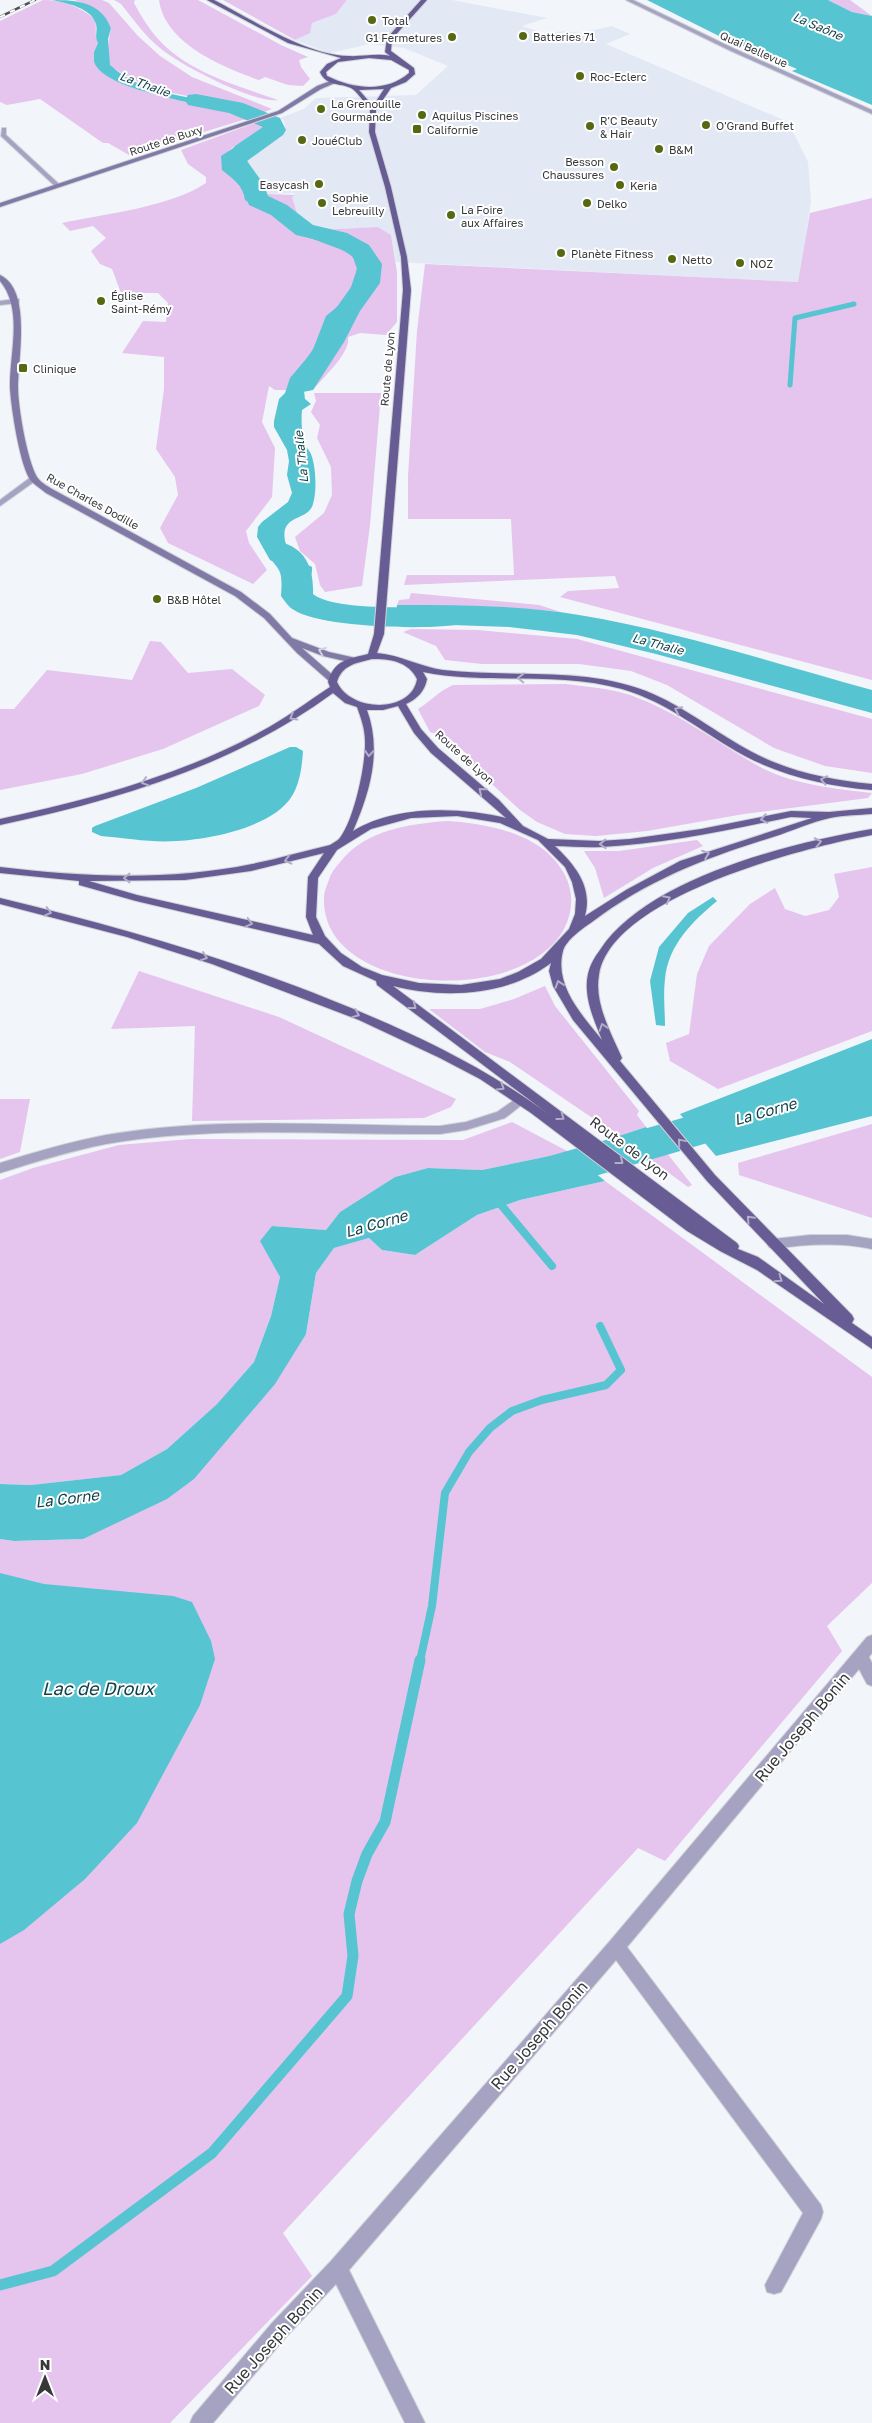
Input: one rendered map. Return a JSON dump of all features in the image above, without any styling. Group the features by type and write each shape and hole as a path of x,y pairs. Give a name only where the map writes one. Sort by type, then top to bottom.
{"main road":[{"path":"210,0 271,34 302,48 323,62 361,56 376,50"},
{"path":"323,62 325,78 332,82 354,87 390,85 408,79 412,74 412,68 388,52 385,45 415,7 424,0"},
{"path":"302,48 330,55 354,57"},
{"path":"361,56 398,60"},
{"name":"Route de Buxy","path":"0,205 280,112 301,101 319,86 332,82"},
{"path":"354,87 373,110 390,85"},
{"name":"Route de Lyon","path":"372,656 379,632 407,290 404,257 388,187 372,132 373,110"},
{"path":"0,277 12,291 16,301"},
{"name":"Rue Charles Dodille","path":"16,301 14,390 24,452 34,479 49,491 225,585 254,605 291,640 332,684"},
{"name":"Route de Lyon","path":"379,632 388,657"},
{"name":"Rue Charles Dodille","path":"291,640 326,654 353,660"},
{"path":"0,822 68,806 174,772 264,733 308,708 332,684 339,668 353,660 372,656 388,657 407,662 420,673 421,686 410,699 388,707 361,706 343,699 332,684"},
{"path":"414,667 454,674 581,680 624,687 689,715 765,762 819,779 872,787"},
{"name":"Route de Lyon","path":"401,703 427,743 503,809 518,825"},
{"path":"344,840 366,786 370,730 361,706"},
{"path":"574,931 581,912 581,893 576,875 565,858 548,842 518,825 493,817 440,811 414,814 373,825 344,840 335,847 320,864 310,882 308,902 312,922 323,941 353,967 400,985 430,989 479,986 515,977 539,966 558,951 574,931 634,890 692,860 723,848 799,826 829,814"},
{"path":"548,842 600,844 630,842 701,832 791,814 872,811"},
{"path":"622,1072 605,1033 593,986 595,965 607,944 630,922 663,900 704,880 747,863 799,846 872,832"},
{"path":"0,870 66,878 151,878 216,874 251,868 335,847"},
{"path":"66,878 136,898 323,941"},
{"path":"0,902 136,935 280,984 406,1036 480,1074 520,1100 711,1242 759,1266"},
{"name":"Route de Lyon","path":"558,951 555,971 559,986 566,999 622,1072 711,1178 871,1343"},
{"name":"Route de Lyon","path":"374,976 759,1266 871,1343"}],"street":[{"name":"Quai Bellevue","path":"629,0 733,50 872,112"},
{"path":"4,129 3,135 58,186"},
{"path":"0,303 16,301"},
{"path":"0,504 26,483 34,479"},
{"path":"0,1168 100,1140 151,1134 224,1130 440,1130 466,1126 500,1115 520,1100"},
{"path":"773,1244 816,1239 872,1244"},
{"name":"Rue Joseph Bonin","path":"200,2423 279,2330 338,2268 616,1947 872,1642"},
{"path":"861,1656 872,1679"},
{"path":"616,1947 814,2212 774,2285"},
{"path":"338,2268 416,2423"}],"shaded area":[{"path":"43,0 71,5 95,19 98,43 94,52 94,62 103,73 118,82 163,97 246,119 129,155 108,143 103,143 40,99 7,105 0,102 0,21"},
{"path":"74,0 102,0 109,3 138,36 160,56 192,77 272,109 262,113 227,103 174,93 157,89 123,74 113,68 109,62 108,47 111,28 105,17 86,4"},
{"path":"114,0 135,0 134,3 144,20 162,43 191,65 225,81 278,100 267,100 235,90 199,73 169,55 139,27 121,4"},
{"path":"159,0 198,0 281,45 308,57 299,60 301,67 310,79 303,86 288,85 265,77 259,80 213,61 198,52 172,29 164,16"},
{"path":"223,0 346,1 336,14 312,23 310,33 295,40"},
{"path":"346,0 452,0 547,18 522,26 545,34 565,31 581,33 612,26 630,34 606,44 788,122 808,162 811,202 799,282 396,262 391,235 378,227 318,230 307,226 298,216 292,197 296,195 293,193 266,194 250,168 247,155 283,131 285,127 284,121 280,118 304,109 316,98 416,95 448,66 404,48 370,44 330,53 295,40 309,33 312,23 336,14"},
{"path":"828,0 850,0 872,16 852,12"},
{"path":"255,123 262,126 263,129 232,148 221,159 247,155 250,168 266,194 296,195 292,197 298,216 308,226 318,230 378,227 391,235 397,272 397,322 386,335 360,333 348,337 348,343 341,357 313,390 275,390 269,386 262,422 275,448 272,497 246,531 249,543 267,570 253,584 168,543 160,528 178,495 175,477 156,449 164,389 164,357 122,353 143,321 166,322 168,303 158,293 121,293 112,269 100,264 91,251 106,238 93,226 70,231 62,223 137,209 175,198 191,191 206,183 206,177 188,164 181,150"},
{"path":"872,198 872,680 560,597 568,591 619,588 615,576 404,585 407,575 514,575 511,519 408,519 408,476 417,331 425,264 798,282 810,213"},
{"path":"314,393 381,393 370,525 362,586 325,592 320,585 315,564 300,551 295,537 324,513 332,495 331,467 317,438 320,425 311,412 316,401"},
{"path":"411,593 539,605 561,612 503,607 397,605 399,600 409,599"},
{"path":"411,629 478,630 577,639 872,719 872,773 825,766 774,748 667,685 631,671 579,664 482,664 445,660 436,646 403,632"},
{"path":"150,641 161,642 188,673 232,669 265,695 259,706 163,749 82,774 0,790 0,709 14,709 47,670 132,680"},
{"path":"566,684 614,691 648,702 665,710 747,760 789,779 817,786 872,793 868,798 744,814 647,831 596,836 565,834 537,822 520,810 469,763 469,756 448,737 430,732 418,709 443,690 453,685"},
{"path":"447,821 497,828 514,833 543,849 565,875 570,889 571,909 564,929 541,954 508,971 468,979 427,979 387,971 354,955 332,930 324,898 332,873 351,851 363,842 376,836 403,827"},
{"path":"697,840 703,846 653,868 604,898 595,868 584,851 619,851"},
{"path":"872,867 872,1031 718,1089 670,1061 666,1043 689,1034 697,974 709,946 750,904 775,888 785,909 805,916 829,910 839,897 834,874"},
{"path":"139,971 279,1017 456,1099 451,1107 424,1118 192,1121 195,1026 111,1029"},
{"path":"545,986 555,1006 639,1111 637,1115 646,1127 619,1136 510,1062 485,1052 429,1009 480,1009 514,999"},
{"path":"0,1099 30,1099 20,1152 0,1159"},
{"path":"512,1122 569,1152 482,1170 428,1168 395,1177 340,1212 326,1230 272,1226 261,1241 280,1277 271,1316 254,1362 217,1404 167,1449 121,1475 31,1485 0,1484 0,1180 33,1168 119,1145 190,1139 463,1140"},
{"path":"872,1124 872,1218 739,1175 738,1163"},
{"path":"663,1148 692,1185 688,1187 642,1153"},
{"path":"605,1181 872,1377 872,1583 827,1626 842,1651 665,1861 638,1848 283,2233 312,2276 170,2423 0,2423 0,1539 14,1541 83,1539 306,1334 316,1273 334,1248 369,1238 382,1250 415,1255 477,1215 520,1200"}],"water":[{"path":"52,0 87,4 95,8 107,19 111,28 108,39 110,65 126,77 144,86 163,92 262,113 246,119 231,113 139,90 118,82 103,73 94,62 94,52 98,43 94,18 78,7"},
{"name":"La Saône","path":"647,0 828,0 852,12 872,16 872,105 792,71 797,69 719,36"},
{"path":"269,119 278,123 278,128 237,157 238,163 255,184 262,199 279,208 303,227 333,234 359,247 369,259 369,273 363,293 341,321 336,332 335,348 328,360 312,376 304,391 305,399 311,404 302,410 303,441 313,459 315,486 313,504 310,510 290,522 285,532 285,541 289,550 299,560 312,567 307,589 309,599 296,609 290,606 286,599 287,573 284,567 270,560 257,537 258,527 288,502 292,493 287,475 289,461 287,450 274,427 274,421 279,399 285,393 290,378 312,352 326,316 343,302 349,293 357,269 353,257 345,251 294,232 272,215 245,200 240,187 222,170 221,156 263,129 262,126 255,123"},
{"path":"318,602 335,606 367,607 365,623 334,620 306,614"},
{"path":"397,605 534,609 579,615 653,630 872,690 872,713 656,654 577,635 509,627 395,623"},
{"path":"290,747 296,747 303,751 300,774 295,791 283,807 271,816 256,823 223,834 177,841 149,841 101,836 92,832 92,828 95,826 196,788"},
{"path":"713,897 717,901 683,935 671,955 664,985 665,1026 656,1025 650,981 659,947 688,913"},
{"path":"872,1039 872,1116 716,1156 680,1114"},
{"path":"646,1127 663,1148 642,1153 619,1136"},
{"path":"569,1152 605,1181 520,1200 477,1215 415,1255 382,1250 369,1238 334,1248 316,1273 306,1334 275,1384 194,1479 167,1499 83,1539 14,1541 0,1539 0,1484 31,1485 121,1475 167,1449 217,1404 254,1362 271,1316 280,1277 260,1241 272,1226 326,1230 340,1212 395,1177 428,1168 482,1170"},
{"name":"Lac de Droux","path":"0,1573 44,1584 173,1596 192,1602 211,1641 215,1659 200,1705 137,1823 85,1879 24,1930 0,1944"}],"waterway":[{"name":"La Thalie","path":"196,100 235,108 272,123 275,130 243,151 235,160 254,188 257,200 279,210 305,230 338,238 360,250 370,264 367,283 347,311 331,342 303,384"},
{"path":"790,385 795,318 854,304"},
{"name":"La Thalie","path":"280,551 293,564 298,575 297,596 306,604 318,609 379,616 457,616"},
{"name":"La Corne","path":"524,1180 828,1092 872,1075"},
{"path":"497,1200 552,1266"},
{"path":"420,1661 432,1606 445,1493 469,1452 490,1428 512,1411 542,1400 606,1385 621,1370 600,1326"},
{"path":"0,2285 53,2271 212,2153 347,1996 353,1956 349,1914 357,1881 367,1854 385,1822 420,1660"}],"railway":[{"path":"0,17 35,0"}],"place":[{"name":"Total","path":"372,20"},
{"name":"Batteries 71","path":"523,36"},
{"name":"G1 Fermetures","path":"452,37"},
{"name":"Roc-Eclerc","path":"580,76"},
{"name":"La Grenouille Gourmande","path":"321,109"},
{"name":"Aquilus Piscines","path":"422,115"},
{"name":"O'Grand Buffet","path":"706,125"},
{"name":"R'C Beauty & Hair","path":"590,126"},
{"name":"Californie","path":"417,129"},
{"name":"JouéClub","path":"302,140"},
{"name":"B&M","path":"659,149"},
{"name":"Besson Chaussures","path":"614,167"},
{"name":"Easycash","path":"319,184"},
{"name":"Keria","path":"620,185"},
{"name":"Sophie Lebreuilly","path":"322,203"},
{"name":"Delko","path":"587,203"},
{"name":"La Foire aux Affaires","path":"451,215"},
{"name":"Planète Fitness","path":"561,253"},
{"name":"Netto","path":"672,259"},
{"name":"NOZ","path":"740,263"},
{"name":"Église Saint-Rémy","path":"101,301"},
{"name":"Clinique","path":"23,368"},
{"name":"B&B Hôtel","path":"157,599"}]}
